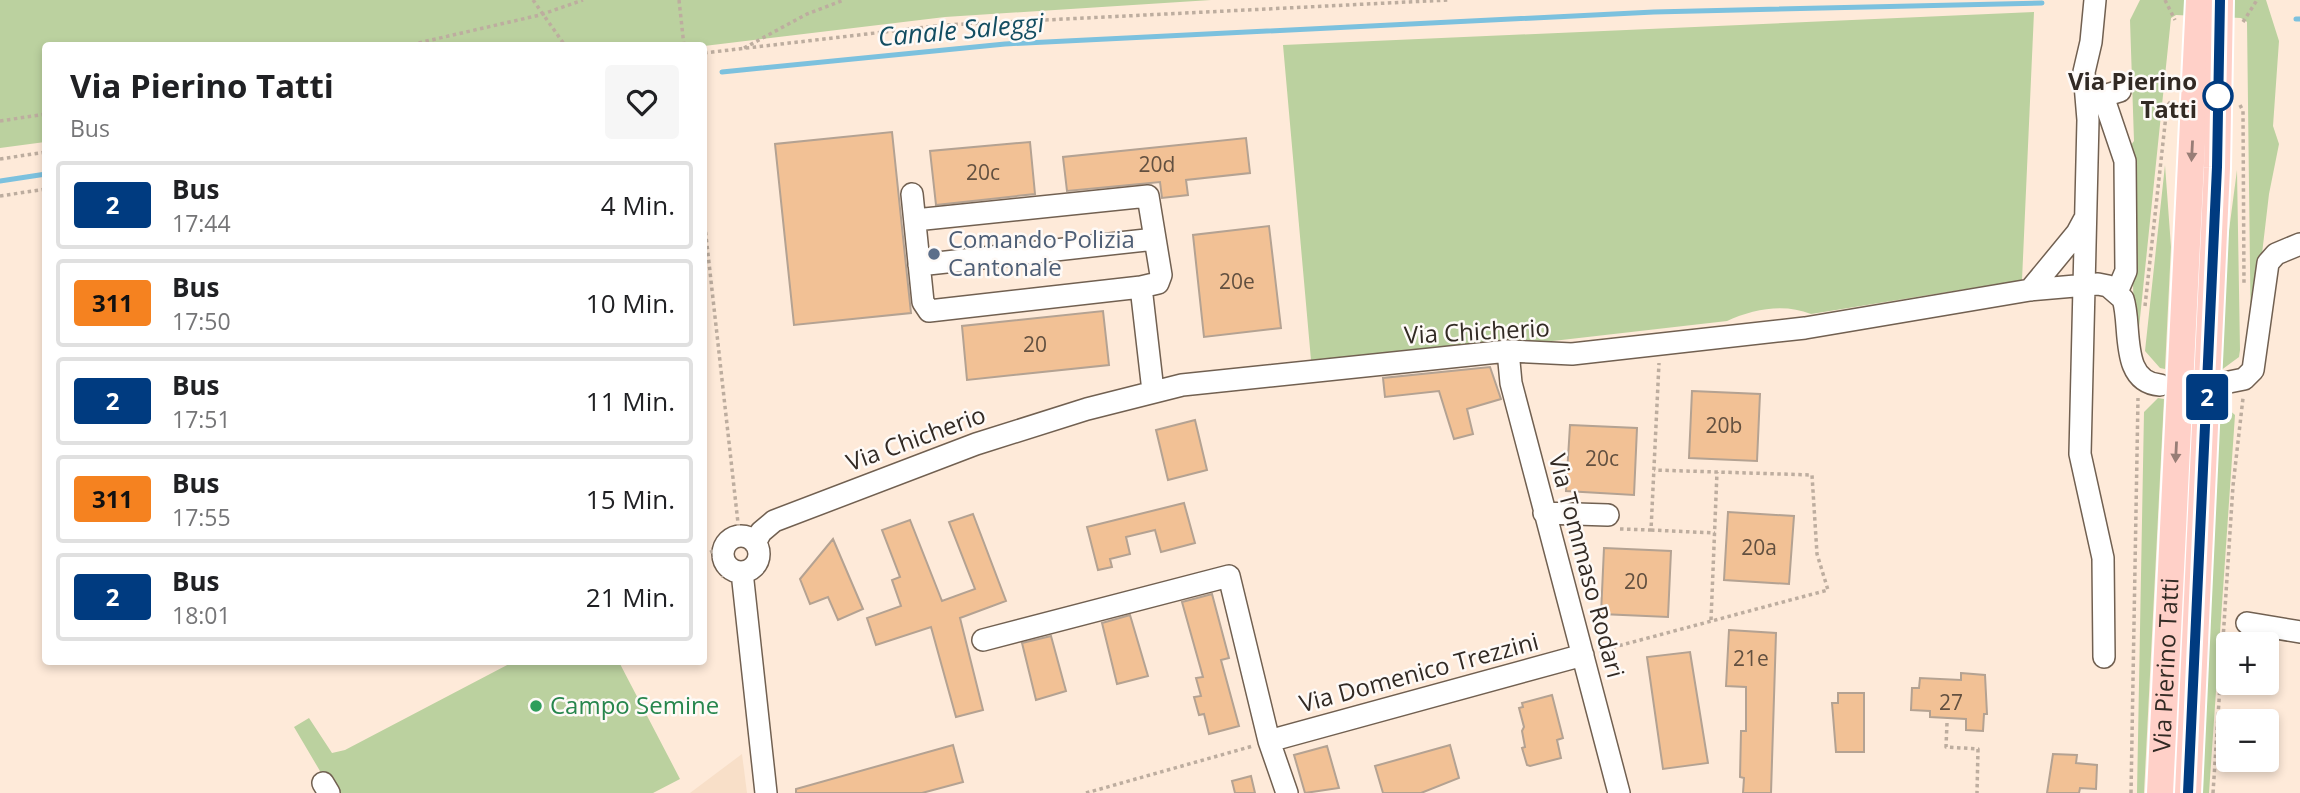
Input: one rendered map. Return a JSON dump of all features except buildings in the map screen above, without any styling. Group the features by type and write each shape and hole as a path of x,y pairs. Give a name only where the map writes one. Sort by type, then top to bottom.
{"main road":[{"path":"2199,0 2208,31"},
{"path":"2208,31 2220,0"},
{"name":"Via Pierino Tatti","path":"2160,793 2208,31"},
{"name":"Via Pierino Tatti","path":"2188,793 2217,167 2208,31"}],"street":[{"path":"2095,0 2091,43 2084,72 2088,120 2080,454 2103,558 2104,657"},
{"path":"2120,91 2104,96 2125,161 2126,271 2117,292 2127,309 2129,350 2139,375 2149,383 2160,385"},
{"path":"912,194 923,302 929,311 1140,287 1154,285 1160,280 1151,204 1144,195 915,220"},
{"path":"2030,290 2077,233 2085,216"},
{"path":"919,265 1155,239"},
{"path":"2234,381 2250,375 2255,362 2268,263 2276,254 2300,244"},
{"name":"Via Chicherio","path":"747,539 774,522 976,444 1153,391 1212,381 1508,351 1572,354 1804,328 2030,290 2083,284 2098,284 2117,292"},
{"path":"1140,287 1153,391"},
{"name":"Via Tommaso Rodari","path":"1508,351 1511,383 1619,793"},
{"path":"1544,513 1610,522"},
{"path":"734,577 756,563 758,552 747,539 725,544 723,555 734,577 766,793"},
{"path":"983,640 1229,576 1269,741 1287,793"},
{"path":"2247,624 2300,632"},
{"name":"Via Domenico Trezzini","path":"1269,741 1583,655"}],"path":[{"path":"533,0 540,15 562,42"},
{"path":"422,42 540,15 583,0"},
{"path":"679,0 684,42"},
{"path":"743,49 807,14 844,0"},
{"path":"1331,6 1334,0"},
{"path":"707,53 944,25 1448,0"},
{"path":"2165,0 2208,31 2257,0"},
{"path":"2145,309 2167,106 2172,100 2173,87"},
{"path":"2239,104 2243,111 2244,298"},
{"path":"0,121 42,115"},
{"path":"0,159 42,153"},
{"path":"0,196 42,190"},
{"path":"707,240 747,539"},
{"path":"1651,530 1659,344"},
{"path":"2131,793 2139,375"},
{"path":"2213,793 2233,486 2234,381"},
{"path":"1583,655 1828,590 1817,554 1812,475 1654,470"},
{"path":"1711,621 1717,472"},
{"path":"1610,522 1651,530 1715,533"},
{"path":"711,550 734,577"},
{"path":"1947,723 1946,747 1978,749 1977,793"},
{"path":"1086,793 1269,741"}],"shaded area":[{"path":"742,754 747,793 690,793"}],"green space":[{"path":"0,0 1211,0 945,17 707,46 707,42 42,42 42,142 0,148"},
{"path":"2140,0 2266,0 2279,41 2273,126 2279,144 2269,194 2251,348 2247,22 2241,18 2176,15 2171,18 2137,347 2134,346 2131,145 2134,141 2130,20"},
{"path":"2034,12 2022,280 1811,314 1779,308 1747,313 1727,321 1544,342 1508,340 1311,360 1283,45"},
{"path":"2165,165 2171,247 2165,369 2160,368 2145,351"},
{"path":"2237,170 2240,350 2239,357 2220,371 2226,253"},
{"path":"2158,398 2164,399 2144,793 2137,793 2144,412"},
{"path":"2219,401 2235,415 2220,632 2216,632 2216,691 2209,793 2199,793"},
{"name":"Campo Semine","path":"507,665 621,665 680,779 653,793 333,793 294,727 309,718 332,753 345,750"}],"waterway":[{"name":"Canale Saleggi","path":"722,72 1005,44 1654,12 2042,3"},
{"name":"Canale Saleggi","path":"0,181 42,175"}],"bus line":[{"name":"2","path":"2188,793 2217,167 2220,0"}],"place":[{"name":"Via Pierino Tatti","path":"2218,96"},
{"name":"Comando Polizia Cantonale","path":"934,254"},
{"name":"Campo Semine","path":"536,706"}]}
